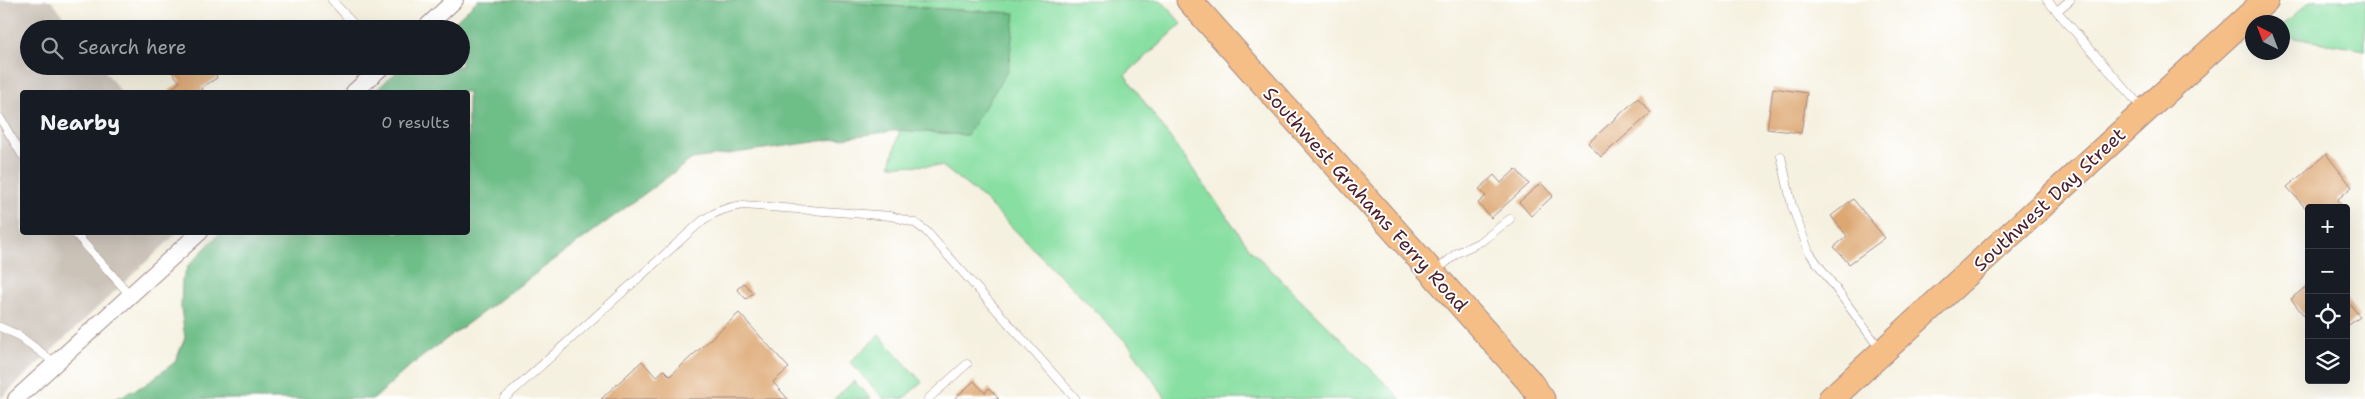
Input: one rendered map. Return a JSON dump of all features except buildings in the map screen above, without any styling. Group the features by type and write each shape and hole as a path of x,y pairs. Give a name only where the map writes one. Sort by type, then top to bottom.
{"main road":[{"name":"Southwest Grahams Ferry Road","path":"1189,0 1542,399"},
{"name":"Southwest Day Street","path":"1831,399 2266,0"}],"street":[{"path":"434,20 455,0"},
{"path":"356,90 373,75"},
{"path":"16,399 197,235"}],"lane":[{"path":"332,0 350,20"},
{"path":"2047,0 2145,111"},
{"path":"2056,11 2070,0"},
{"path":"0,118 20,152"},
{"path":"1781,156 1792,206 1809,252 1882,352"},
{"path":"504,399 703,220 729,207 742,205 891,216 915,223 926,231 1076,399"},
{"path":"1433,274 1457,253 1482,241 1510,219"},
{"path":"77,235 131,296"},
{"path":"0,326 18,335 55,363"},
{"path":"928,399 967,364"}],"shaded area":[{"path":"0,0 51,0 66,20 20,20 20,75 108,75 119,90 20,90 20,235 175,235 0,399"}],"green space":[{"path":"478,0 826,0 888,6 1015,13 1008,70 967,135 900,130 692,159 411,365 374,399 115,399 145,385 175,362 185,338 181,308 182,280 188,266 218,235 470,235 470,90 376,90 393,75 470,75 470,20 456,20"},
{"path":"789,0 1161,0 1182,24 1125,75 1251,250 1401,399 1166,399 1129,345 982,197 942,166 890,165 900,130 967,135 1014,13"},
{"path":"2311,0 2365,0 2365,50 2290,37 2290,19"},
{"path":"879,335 922,382 903,399 884,399 850,362"},
{"path":"854,381 871,399 834,399"}]}
